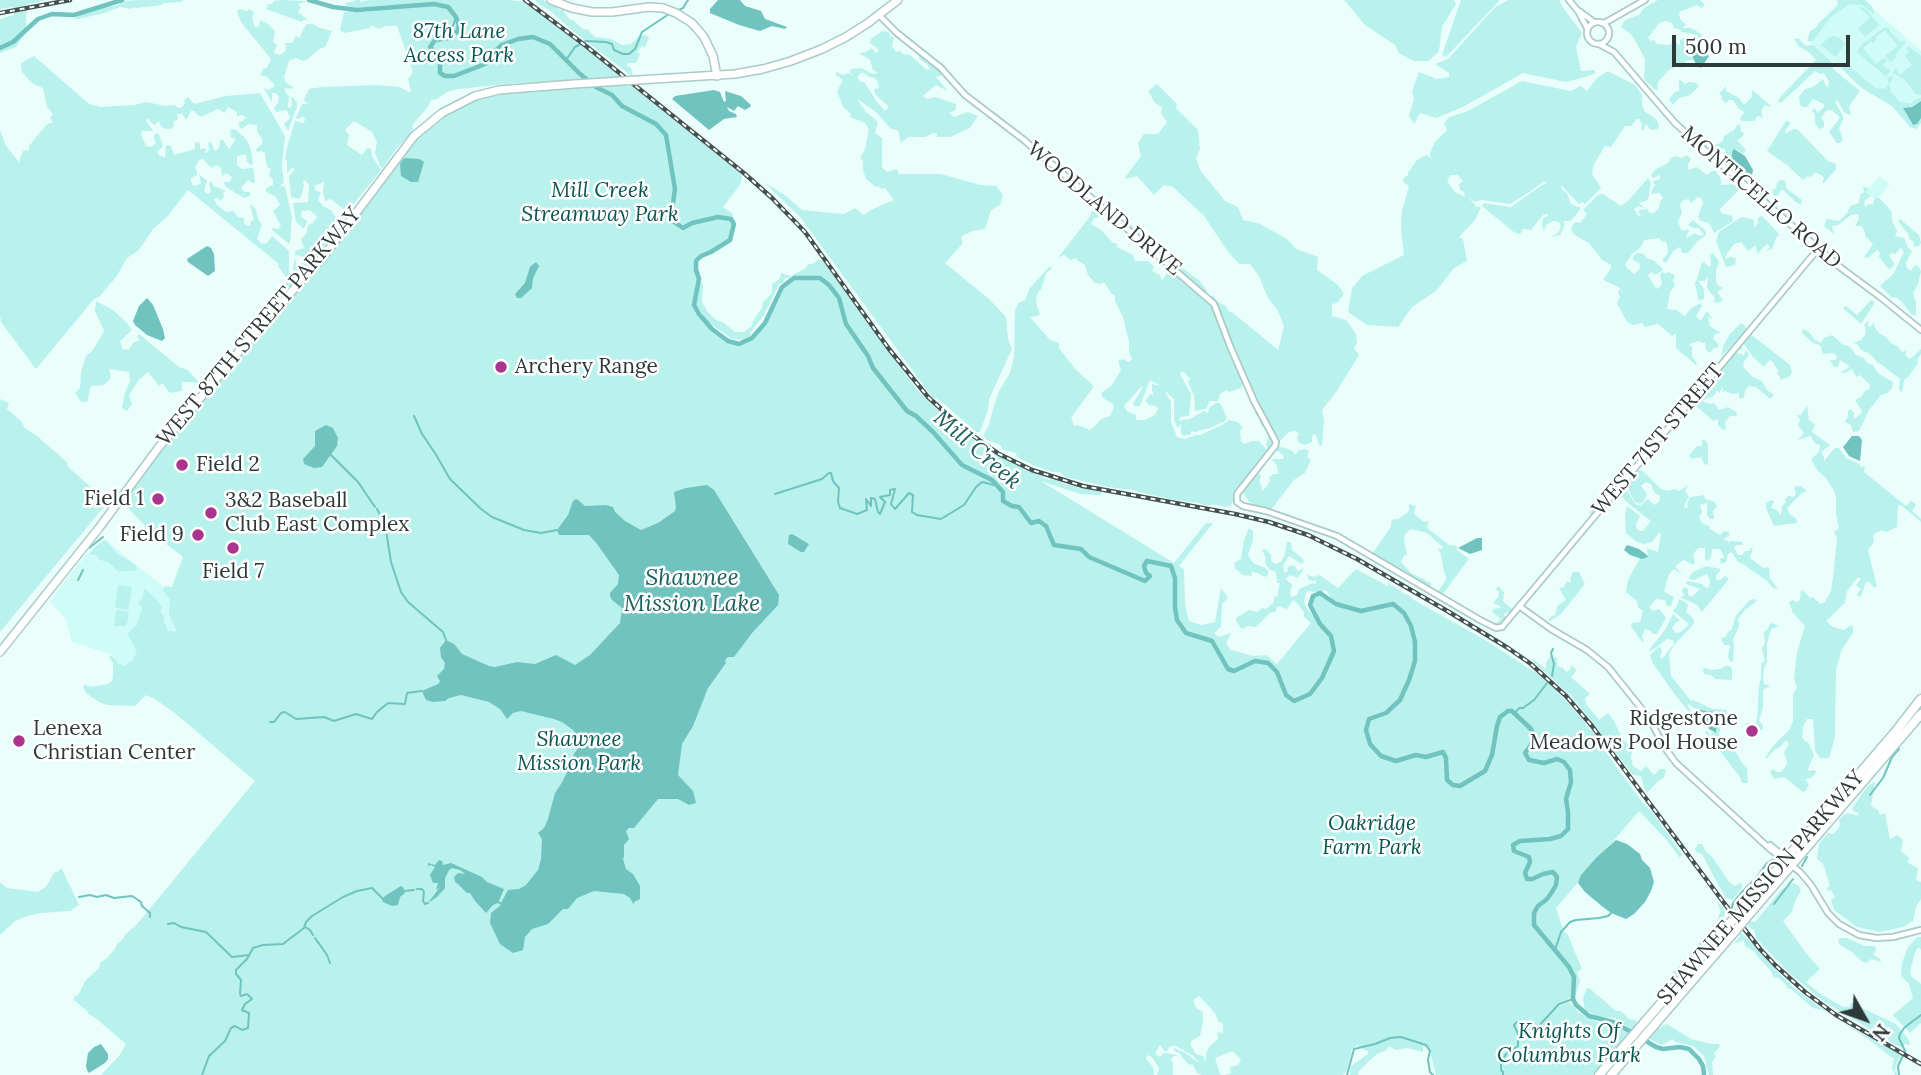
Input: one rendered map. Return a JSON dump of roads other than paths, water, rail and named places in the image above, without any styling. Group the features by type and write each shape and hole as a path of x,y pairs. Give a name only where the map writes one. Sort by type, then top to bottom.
{"highway":[{"name":"SHAWNEE MISSION PARKWAY","path":"1611,1075 1642,1025 1744,915 1921,699"},
{"name":"SHAWNEE MISSION PARKWAY","path":"1788,861 1921,714"},
{"name":"SHAWNEE MISSION PARKWAY","path":"1599,1075 1650,1030 1733,926"}],"main road":[{"path":"551,0 575,9 596,12 643,7 664,9 681,15 696,27 708,43 717,76"},
{"name":"WEST 87TH STREET PARKWAY","path":"0,652 99,528 159,447 257,330 323,257 401,151 414,136 442,113 475,96 499,89 717,76 763,69 804,57 846,37 898,0"},
{"name":"WEST 87TH STREET PARKWAY","path":"0,645 40,600"}],"street":[{"name":"MONTICELLO ROAD","path":"1569,0 1586,22 1590,41 1614,52 1685,132 1857,281 1921,330"},
{"path":"1588,30 1591,25 1608,21 1645,0"},
{"name":"MONTICELLO ROAD","path":"1578,11 1590,21 1605,26 1614,52"},
{"path":"1599,44 1605,41 1612,23 1620,14"},
{"name":"WOODLAND DRIVE","path":"879,15 941,68 965,95 1024,140 1211,300 1254,401 1276,442 1237,494 1237,502 1337,536 1496,628"},
{"name":"WEST 71ST STREET","path":"1496,628 1502,627 1818,248"},
{"path":"1519,606 1608,667 1650,720 1679,767 1788,861 1843,928 1865,937 1881,939 1921,930"}],"water":[{"path":"718,0 740,0 745,6 761,11 765,19 787,27 785,29 772,26 760,31 739,25 710,13"},
{"path":"1694,45 1709,56 1701,68 1693,58"},
{"path":"714,90 720,92 724,102 725,91 741,96 751,105 745,110 738,106 734,111 727,107 737,117 724,119 709,130 672,99 675,96"},
{"path":"1921,101 1921,118 1913,125 1903,108 1912,107"},
{"path":"1734,149 1745,156 1753,170 1752,175 1732,161"},
{"path":"406,158 424,162 418,182 411,182 401,176 400,164"},
{"path":"207,246 214,254 215,271 208,276 187,259"},
{"path":"536,262 539,266 532,288 521,298 517,298 515,294 525,283 530,267"},
{"path":"147,298 153,305 163,329 165,338 162,341 147,335 133,321 139,306"},
{"path":"326,425 333,428 338,438 337,446 322,467 314,468 304,464 303,459 315,446 315,431"},
{"path":"1852,436 1859,436 1862,440 1860,461 1849,456 1843,447"},
{"name":"Shawnee Mission Lake","path":"707,485 714,490 779,595 778,605 734,657 725,660 726,663 708,688 693,726 682,744 678,775 693,791 696,803 689,805 678,799 658,799 634,828 626,831 629,839 624,845 623,859 626,869 633,874 640,886 640,899 634,902 634,905 624,894 594,891 577,898 568,909 563,909 548,924 532,929 525,937 523,950 513,953 500,944 490,923 491,913 501,905 493,905 486,913 470,893 455,882 454,877 458,873 465,874 460,870 449,870 445,878 445,888 428,903 440,887 436,890 438,883 433,883 430,875 435,867 428,866 428,863 435,865 439,860 443,865 451,863 504,889 499,901 501,903 508,890 526,885 538,870 541,859 542,839 538,833 544,828 555,793 581,744 573,730 554,719 521,711 513,713 507,719 500,709 489,702 461,695 433,702 426,700 422,691 440,681 437,676 444,669 445,663 440,648 446,640 454,644 462,654 495,667 517,662 535,664 556,655 575,665 590,655 620,623 622,608 610,596 618,584 619,575 589,535 559,535 557,530 568,515 573,501 576,499 585,506 613,507 625,521 641,530 658,523 675,511 674,492"},
{"path":"792,534 809,544 804,552 788,544 789,535"},
{"path":"1482,538 1482,550 1470,554 1458,548"},
{"path":"1627,545 1639,549 1648,557 1642,559 1630,555 1624,550"},
{"path":"1699,710 1718,714 1716,733 1709,729 1696,713"},
{"path":"1616,840 1640,854 1650,868 1654,882 1645,902 1626,919 1603,907 1578,883 1581,875"},
{"path":"401,886 405,893 400,897 398,905 392,906 383,902 385,896"},
{"path":"101,1044 108,1054 108,1059 89,1073 86,1066 88,1053"}],"waterway":[{"name":"Mill Creek","path":"0,48 13,42 38,19 52,14 74,15 122,0"},
{"name":"Mill Creek","path":"309,0 357,10 434,4 448,7 456,17 459,26 457,32 449,38 435,40 430,47 440,57 440,73 445,76 454,76 485,64 502,45 518,39 533,37 550,44 596,87 612,95 622,106 656,124 666,135 675,189 672,210 674,222 683,228 718,217 731,219 734,224 730,240 696,261 699,279 694,305 712,329 728,341 739,344 752,338 765,323 782,287 794,278 820,278 839,298 846,324 873,368 907,411 933,432 962,465 992,480 1003,492 1003,501 1019,507 1031,523 1039,521 1046,526 1054,545 1081,549 1089,557 1145,581 1150,576 1144,566 1147,561 1171,566 1175,578 1177,620 1186,633 1212,641 1228,669 1234,671 1255,661 1268,663 1277,672 1286,695 1294,701 1310,694 1322,678 1334,651 1331,636 1320,624 1310,605 1313,596 1320,593 1336,604 1361,611 1393,604 1404,613 1411,626 1415,642 1415,661 1400,700 1386,713 1369,719 1366,730 1370,744 1381,756 1396,761 1416,755 1426,757 1443,752 1446,758 1447,780 1460,786 1485,771 1492,755 1500,717 1512,711 1534,735 1525,753 1529,760 1544,763 1557,759 1564,762 1570,770 1571,782 1566,799 1568,829 1561,836 1550,839 1520,841 1513,845 1514,851 1529,857 1530,862 1525,873 1527,879 1553,872 1557,877 1552,892 1534,913 1534,925 1569,967 1574,977 1573,999 1576,1005 1589,1016 1613,1022 1633,1033"},
{"path":"677,11 683,8 688,0"},
{"path":"566,60 575,47 586,41 606,42 612,44 614,50 629,54 635,49 642,32 669,14"},
{"name":"Mill Creek","path":"441,38 452,28 456,17"},
{"path":"414,416 450,479 481,509 492,517 524,530 541,533 557,530"},
{"path":"331,455 358,482 375,507"},
{"path":"775,494 822,479 831,473 839,488 840,508 857,514 867,510 866,499 871,506 871,498 875,499 880,514 885,502 880,497 890,495 890,490 895,489 891,504 895,509 909,493 913,495 912,512 941,519 964,505 982,482 998,486"},
{"path":"377,509 385,524 391,562 401,592 408,602 443,632 446,640"},
{"path":"89,548 103,537"},
{"path":"78,580 83,570"},
{"path":"1552,676 1553,649"},
{"path":"1515,713 1534,700 1547,683"},
{"path":"270,722 274,722 285,712 296,719 324,717 334,721 356,714 372,719 388,703 405,704 407,693 422,691"},
{"path":"1870,795 1899,749"},
{"path":"1802,866 1807,857"},
{"path":"1732,908 1741,893 1767,863 1774,859"},
{"path":"1774,904 1793,879"},
{"path":"202,1075 209,1056 225,1041 231,1028 248,1028 249,1013 242,1010 252,999 247,994 241,996 241,980 236,970 253,948 283,944 304,928 312,916 357,891 372,888 383,899"},
{"path":"417,889 422,889 423,901 428,903"},
{"path":"403,891 414,890"},
{"path":"79,897 132,896 141,902 150,917"},
{"path":"1555,950 1561,932 1570,922 1599,918 1611,913"},
{"path":"168,924 174,923 206,932 232,957 249,955"},
{"path":"305,927 313,935"},
{"path":"315,938 330,963"},
{"path":"1503,1075 1501,1063 1506,1054 1518,1046 1520,1038 1514,1025 1517,1022 1536,1029 1559,1004 1573,999"},
{"path":"1899,1075 1898,1066 1905,1051 1900,1034 1921,1015"},
{"path":"1347,1075 1354,1049 1401,1037 1426,1045 1430,1051 1428,1060 1433,1075"},
{"name":"Mill Creek","path":"1641,1038 1663,1049 1689,1049 1699,1059 1704,1075"}],"railway":[{"path":"0,13 70,0"},
{"path":"525,0 586,46 772,198 805,232 889,349 928,397 962,428 999,454 1032,470 1083,486 1235,514 1308,535 1357,559 1449,612 1531,664 1566,696 1592,726 1724,903 1775,965 1836,1015 1921,1064"}],"place":[{"name":"Archery Range","path":"501,367"},
{"name":"Field 2","path":"182,465"},
{"name":"Field 1","path":"158,499"},
{"name":"3&2 Baseball Club East Complex","path":"211,513"},
{"name":"Field 9","path":"198,535"},
{"name":"Field 7","path":"233,548"},
{"name":"Ridgestone Meadows Pool House","path":"1752,731"},
{"name":"Lenexa Christian Center","path":"19,741"}],"park label":[{"name":"87th Lane Access Park","path":"459,44"},
{"name":"Mill Creek Streamway Park","path":"600,203"},
{"name":"Shawnee Mission Park","path":"579,752"},
{"name":"Oakridge Farm Park","path":"1372,836"},
{"name":"Knights Of Columbus Park","path":"1569,1044"}]}
